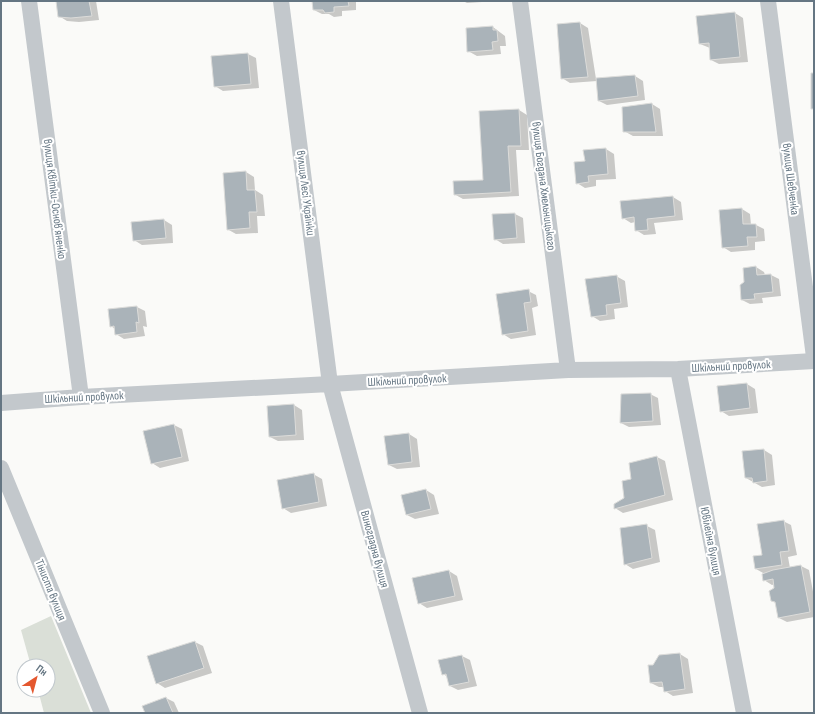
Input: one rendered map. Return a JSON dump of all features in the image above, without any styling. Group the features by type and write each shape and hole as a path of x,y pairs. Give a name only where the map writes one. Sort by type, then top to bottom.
{"street":[{"name":"вулиця Квітки-Основʼяненко","path":"29,1 82,397"},
{"name":"вулиця Лесі Українки","path":"281,1 330,384"},
{"name":"вулиця Богдана Хмельницького","path":"520,1 568,370"},
{"name":"вулиця Шевченка","path":"768,1 814,357"},
{"name":"Шкільний провулок","path":"1,403 82,397 568,370 678,369 814,361"},
{"name":"Ювілейна вулиця","path":"678,369 744,713"},
{"name":"Виноградна вулиця","path":"330,384 420,713"},
{"name":"Тіниста вулиця","path":"1,468 102,713"}],"shaded area":[{"path":"51,616 91,713 44,713 40,698 56,698 56,658 29,658 21,630"}],"building":[{"path":"56,1 89,1 92,16 71,18 58,17"},
{"path":"312,1 348,1 349,6 334,7 334,12 325,13 323,10 313,10"},
{"path":"735,12 740,57 710,60 709,43 699,44 696,16"},
{"path":"580,22 588,77 561,79 557,24"},
{"path":"493,26 493,30 497,30 498,41 492,42 493,50 467,52 466,28"},
{"path":"248,53 251,84 214,87 211,56"},
{"path":"811,73 814,73 814,109 811,109"},
{"path":"635,75 638,96 598,101 596,78"},
{"path":"652,103 656,132 623,132 622,107"},
{"path":"519,109 521,146 508,146 511,192 454,195 453,181 483,180 479,111"},
{"path":"606,148 608,174 588,176 589,182 576,184 574,162 585,161 583,150"},
{"path":"246,171 247,190 255,190 257,212 249,212 250,228 227,230 223,173"},
{"path":"673,196 675,216 647,219 648,230 635,231 634,217 622,219 620,201"},
{"path":"742,208 743,224 756,224 757,237 747,237 748,246 722,248 719,210"},
{"path":"515,213 517,238 494,240 492,214"},
{"path":"164,219 166,238 133,241 131,222"},
{"path":"756,266 757,275 771,274 773,292 754,294 755,299 741,300 740,285 744,282 743,268"},
{"path":"617,275 621,303 606,305 607,315 591,317 585,279"},
{"path":"529,289 531,302 524,303 528,331 502,335 496,294"},
{"path":"137,306 139,323 136,322 137,332 115,335 114,326 110,327 108,309"},
{"path":"747,383 750,408 720,412 717,386"},
{"path":"651,393 653,421 620,423 621,394"},
{"path":"294,404 296,435 269,437 267,406"},
{"path":"174,424 182,457 151,464 143,431"},
{"path":"409,433 412,462 388,465 384,436"},
{"path":"764,449 767,481 753,483 752,478 745,478 742,451"},
{"path":"657,456 665,495 614,509 614,504 624,498 622,481 631,479 629,463"},
{"path":"314,473 319,502 282,509 277,480"},
{"path":"426,489 431,509 406,515 401,495"},
{"path":"784,520 789,551 780,552 782,565 755,569 753,556 762,555 757,524"},
{"path":"647,524 652,558 624,565 620,528"},
{"path":"801,565 810,612 778,618 775,602 771,601 769,591 774,588 773,579 763,581 762,574 773,570"},
{"path":"449,570 455,596 418,604 412,578"},
{"path":"195,641 204,668 156,684 147,656"},
{"path":"680,653 685,689 664,692 662,682 650,683 648,665 653,665 659,655"},
{"path":"462,655 469,682 449,686 446,674 442,675 438,660"},
{"path":"166,697 173,713 145,713 142,706"}]}
